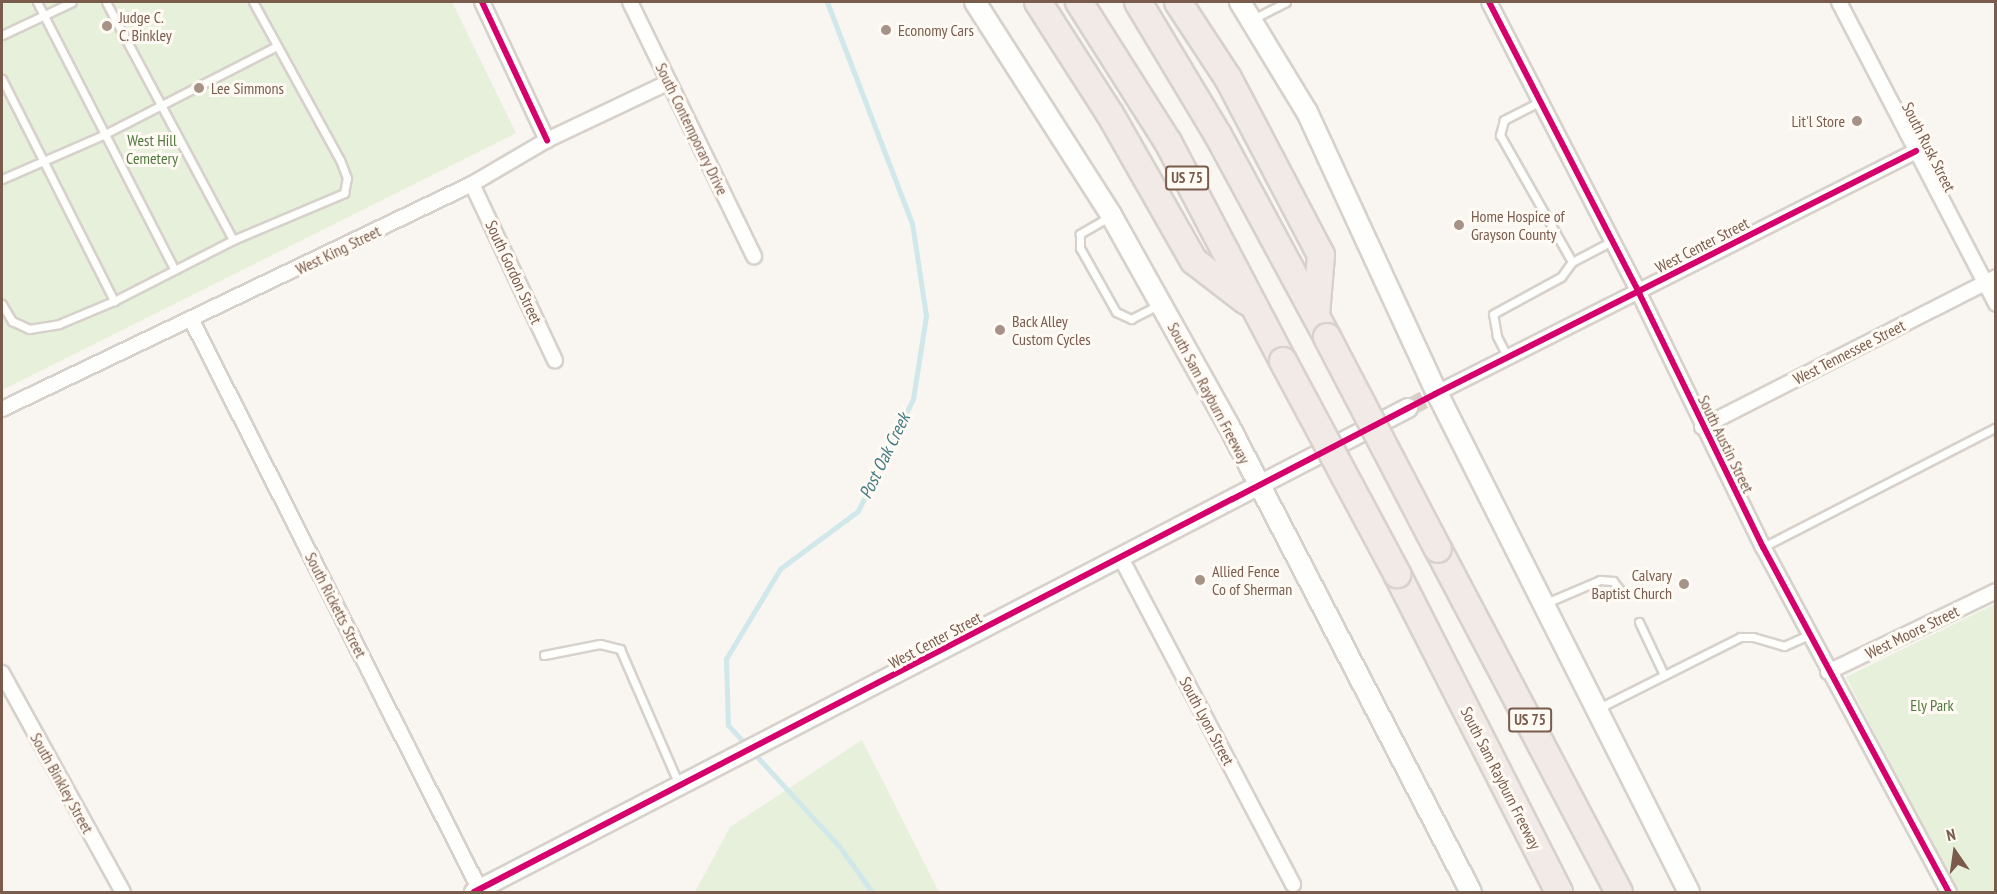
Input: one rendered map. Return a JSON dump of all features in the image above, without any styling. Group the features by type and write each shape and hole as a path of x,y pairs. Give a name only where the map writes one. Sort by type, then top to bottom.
{"highway":[{"path":"1038,2 1110,114 1194,261 1253,306"},
{"name":"South Sam Rayburn Freeway","path":"1079,2 1168,142 1397,574 1559,892"},
{"name":"US 75","path":"1138,2 1218,135 1316,314 1619,892"},
{"path":"1178,2 1228,78 1320,255 1316,314"}],"main road":[{"name":"South Sam Rayburn Freeway","path":"975,2 1111,215 1258,486 1472,892"},
{"path":"1240,2 1307,112 1436,393 1594,710 1689,892"}],"street":[{"path":"482,2 548,140"},
{"name":"South Contemporary Drive","path":"630,2 754,256"},
{"name":"South Austin Street","path":"1489,2 1639,292 1702,427 1763,547 1828,672 1949,892"},
{"name":"South Rusk Street","path":"1839,2 1916,151 1990,280 1995,304"},
{"name":"West King Street","path":"2,409 192,321 472,184 548,140 669,82"},
{"name":"West Center Street","path":"1436,393 1916,151"},
{"name":"South Gordon Street","path":"472,184 555,360"},
{"name":"West Tennessee Street","path":"1702,427 1990,280"},
{"name":"South Ricketts Street","path":"192,321 477,891"},
{"name":"West Center Street","path":"477,891 1408,408"},
{"name":"South Lyon Street","path":"1122,558 1293,884"},
{"name":"West Moore Street","path":"1828,672 1995,591"},
{"name":"South Binkley Street","path":"2,673 123,892"}],"lane":[{"path":"37,2 174,269"},
{"path":"2,35 72,2"},
{"path":"106,2 232,240"},
{"path":"2,304 12,321 29,329 59,324 114,301 232,240 344,193 347,178 340,159 253,2"},
{"path":"1251,21 1286,2"},
{"path":"2,179 42,159 104,135 277,46"},
{"path":"2,79 114,301"},
{"path":"1540,101 1504,120 1500,135 1572,262"},
{"path":"1111,215 1080,234 1080,248 1116,312 1131,319 1160,304"},
{"path":"1508,358 1497,336 1493,314 1561,277 1572,262 1612,241"},
{"path":"1763,547 1995,427"},
{"path":"1541,605 1600,580 1613,581 1623,594"},
{"path":"1639,622 1664,675"},
{"path":"1594,710 1740,637 1784,646 1809,635"},
{"path":"544,656 600,644 620,649 680,787"}],"green space":[{"name":"West Hill Cemetery","path":"2,2 452,2 516,133 2,390"},
{"name":"Ely Park","path":"1995,604 1995,892 1956,892 1846,677"},
{"path":"862,740 939,892 695,892 730,827"}],"waterway":[{"name":"Post Oak Creek","path":"827,2 912,223 926,316 913,399 858,511 780,569 726,659 728,725 839,846 872,892"}],"tunnel":[{"path":"1408,408 1435,394"}],"cycle path":[{"path":"482,2 547,140"},
{"path":"1489,2 1639,293 1763,547 1949,892"},
{"path":"474,892 1435,394 1916,151"}],"place":[{"name":"Judge C. C. Binkley","path":"107,26"},
{"name":"Economy Cars","path":"886,30"},
{"name":"Lee Simmons","path":"199,88"},
{"name":"Lit'l Store","path":"1857,121"},
{"name":"Home Hospice of Grayson County","path":"1459,225"},
{"name":"Back Alley Custom Cycles","path":"1000,330"},
{"name":"Allied Fence Co of Sherman","path":"1200,580"},
{"name":"Calvary Baptist Church","path":"1684,584"}]}
